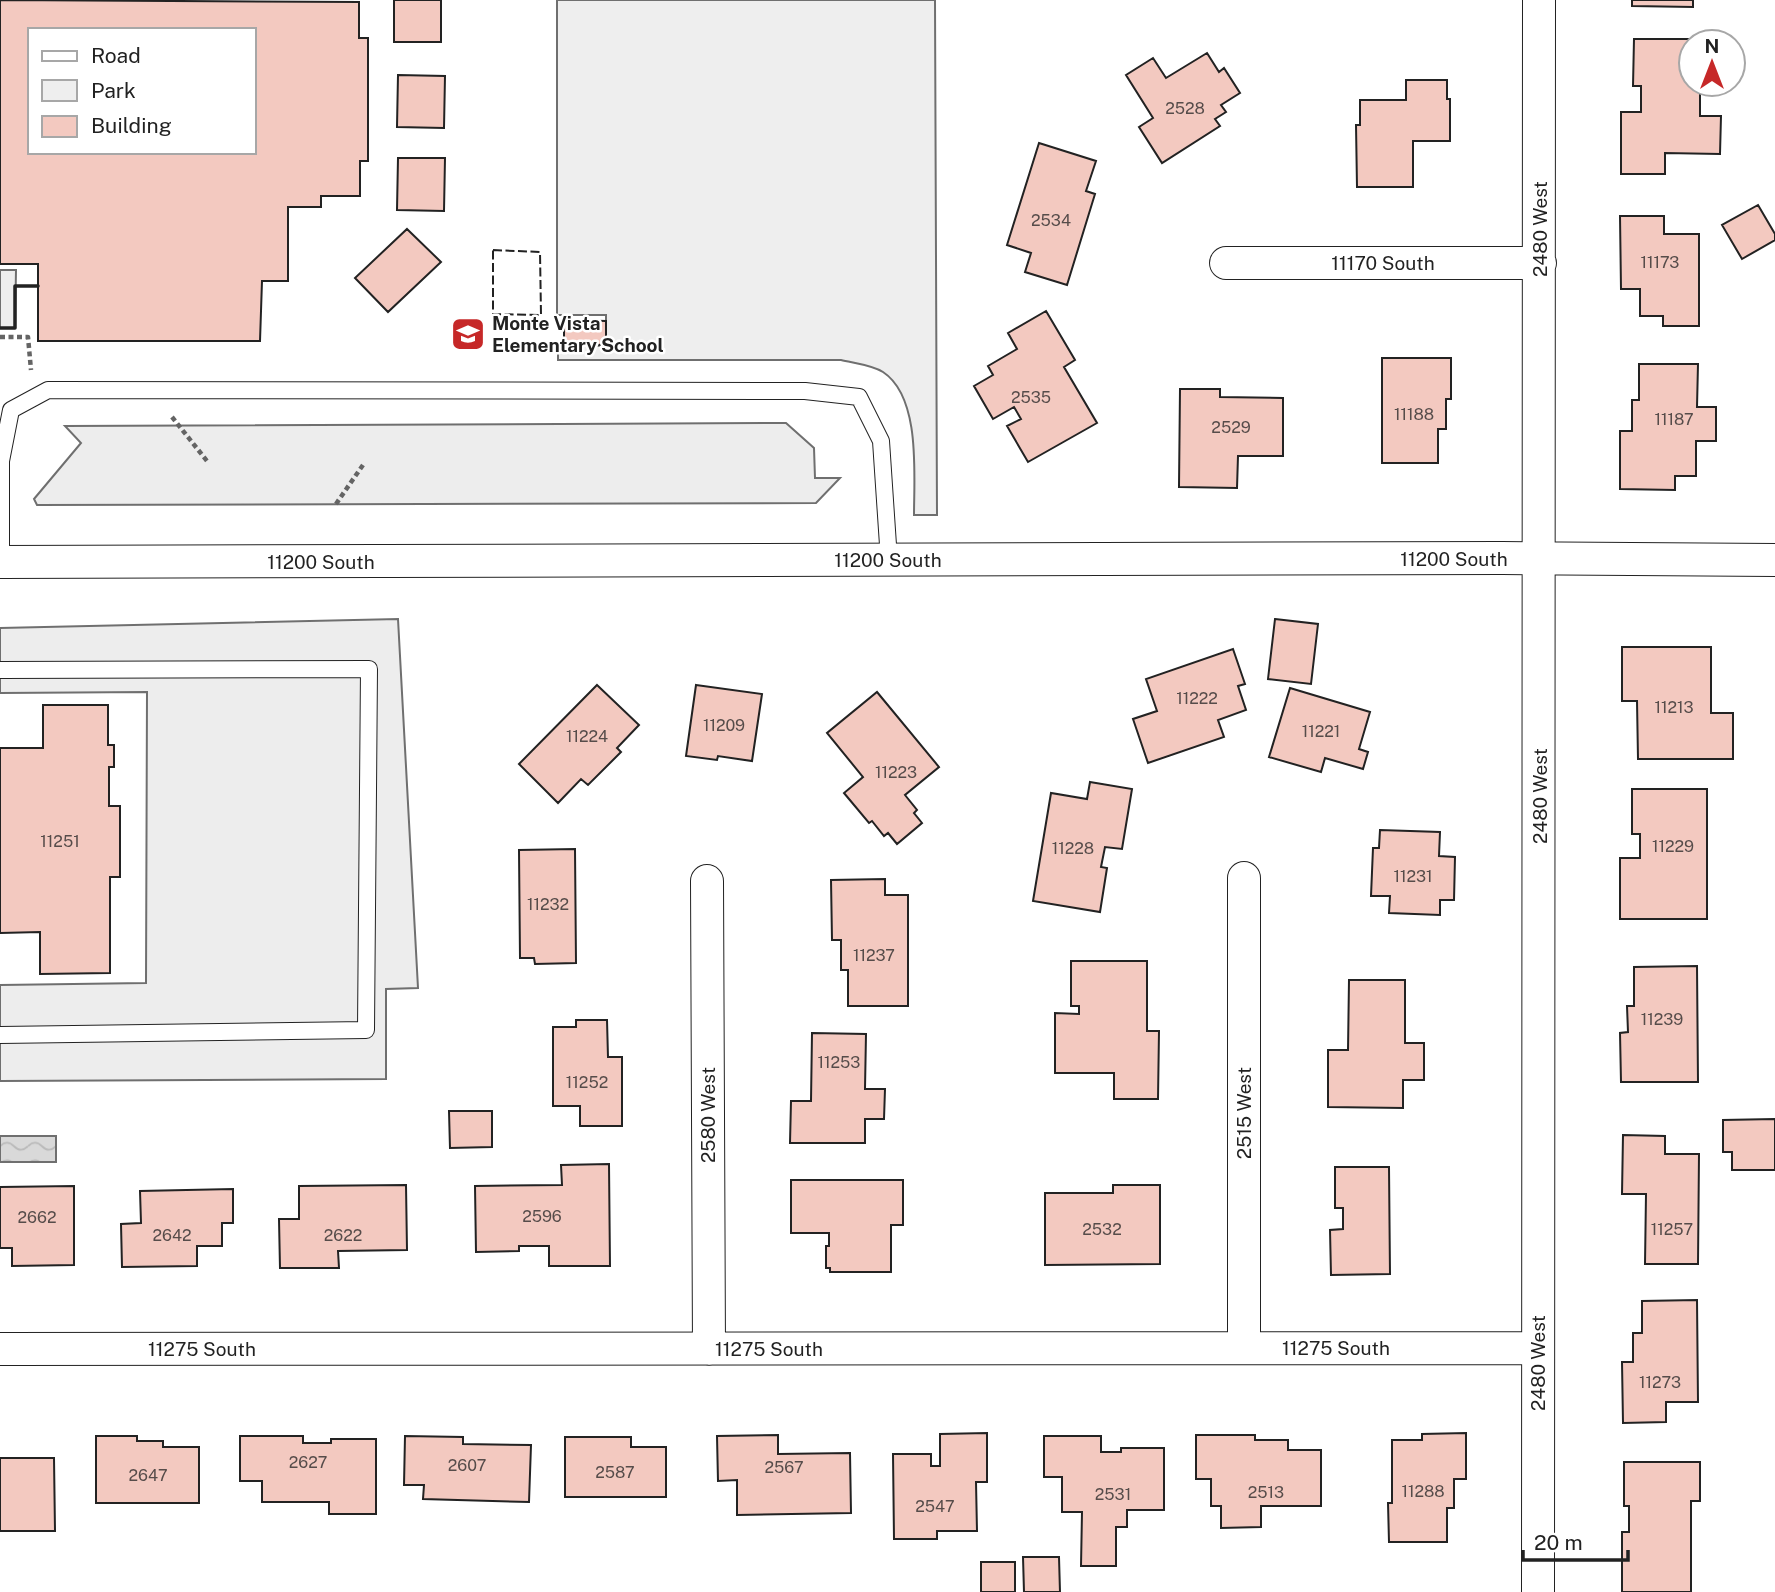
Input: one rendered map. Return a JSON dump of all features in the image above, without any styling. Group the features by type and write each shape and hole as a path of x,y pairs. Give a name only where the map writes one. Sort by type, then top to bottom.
{"street":[{"name":"2480 West","path":"1538,1592 1539,0"},
{"name":"11170 South","path":"1226,263 1540,263"},
{"name":"11200 South","path":"0,562 1540,558 1775,560"},
{"name":"2515 West","path":"1244,878 1244,1348"},
{"name":"2580 West","path":"707,881 709,1349"},
{"name":"11275 South","path":"0,1349 1538,1348"}],"lane":[{"path":"0,562 1,461 10,410 48,390 805,391 859,397 881,442 890,560"},
{"path":"0,670 369,669 366,1030 0,1035"}],"path":[{"path":"0,337 28,337 31,370"},
{"path":"172,417 207,461"},
{"path":"336,504 365,462"}],"green space":[{"path":"557,0 935,0 937,515 914,515 914,459 910,418 904,399 895,384 879,370 841,360 558,360 558,345 606,346 606,315 557,315"},
{"path":"0,270 16,270 15,328 0,328"}],"shaded area":[{"path":"786,423 814,448 815,478 840,478 816,503 37,505 34,499 81,443 65,426"},
{"path":"398,619 418,988 386,989 386,1079 0,1081 0,985 146,983 147,692 0,693 0,628"}],"water":[{"path":"0,1136 56,1136 56,1162 0,1162"}],"building":[{"path":"0,0 359,2 359,38 368,38 368,161 360,161 360,196 321,196 321,207 288,207 288,281 262,281 260,341 38,341 38,264 0,264"},
{"path":"394,0 441,0 441,42 394,42"},
{"path":"1632,0 1693,0 1693,7 1632,6"},
{"path":"1634,39 1677,39 1677,98 1700,98 1700,116 1721,116 1720,154 1665,153 1665,174 1621,174 1621,112 1641,112 1641,86 1633,86"},
{"path":"1207,53 1219,72 1224,68 1240,93 1221,105 1226,112 1215,119 1220,126 1162,163 1139,127 1153,118 1126,75 1153,58 1166,78"},
{"path":"398,75 445,76 444,128 397,127"},
{"path":"1406,80 1447,80 1450,141 1413,141 1413,187 1357,187 1356,125 1360,125 1360,100 1406,100"},
{"path":"1039,143 1096,161 1086,191 1095,194 1067,285 1025,272 1031,253 1007,245"},
{"path":"398,158 445,158 444,211 397,210"},
{"path":"1758,205 1775,234 1775,240 1742,259 1722,225"},
{"path":"1620,216 1664,216 1664,234 1699,234 1699,326 1663,326 1663,316 1640,316 1640,289 1621,289"},
{"path":"407,229 441,262 388,312 355,278"},
{"path":"1046,311 1075,360 1064,367 1097,423 1028,462 1007,426 1021,419 1014,407 993,419 974,386 993,375 988,366 1017,349 1008,333"},
{"path":"564,320 606,321 606,345 564,344"},
{"path":"1382,358 1451,358 1451,399 1446,399 1446,429 1438,429 1438,463 1382,463"},
{"path":"1639,364 1698,364 1697,407 1716,407 1716,441 1696,441 1696,476 1675,476 1675,490 1620,489 1620,431 1632,431 1632,400 1639,400"},
{"path":"1180,389 1220,389 1220,397 1283,398 1283,456 1238,456 1237,488 1179,487"},
{"path":"1275,619 1318,624 1311,684 1268,679"},
{"path":"1622,647 1711,647 1711,713 1733,713 1733,759 1638,759 1637,701 1622,701"},
{"path":"1233,649 1245,684 1238,686 1246,710 1218,720 1224,737 1148,763 1133,719 1157,711 1146,679"},
{"path":"597,685 639,725 617,748 621,752 588,785 581,779 558,803 519,764"},
{"path":"696,685 762,694 752,761 718,756 717,760 686,756"},
{"path":"1290,688 1370,712 1359,749 1368,752 1363,769 1325,758 1321,772 1269,757"},
{"path":"877,692 939,767 905,795 917,810 914,813 922,823 897,844 888,833 884,836 872,821 869,823 844,793 863,777 827,733"},
{"path":"43,705 108,705 108,745 114,745 114,767 109,767 109,806 120,806 120,877 110,877 110,973 40,974 40,932 0,933 0,748 43,748"},
{"path":"1090,782 1132,789 1122,849 1105,847 1101,867 1107,868 1100,912 1033,901 1051,793 1087,799"},
{"path":"1632,789 1707,789 1707,919 1620,919 1620,858 1640,858 1640,834 1632,834"},
{"path":"1380,830 1440,832 1439,856 1455,857 1454,900 1440,900 1440,915 1389,913 1390,896 1371,896 1373,848 1379,848"},
{"path":"575,849 576,963 535,964 534,958 520,958 519,850"},
{"path":"885,879 885,895 908,895 908,1006 848,1006 848,970 841,970 841,940 832,940 831,880"},
{"path":"1071,961 1147,961 1147,1031 1159,1031 1158,1099 1114,1099 1114,1073 1055,1073 1055,1013 1079,1014 1079,1006 1071,1006"},
{"path":"1697,966 1698,1082 1621,1082 1620,1033 1628,1032 1627,1006 1634,1006 1634,967"},
{"path":"1349,980 1405,980 1405,1043 1424,1043 1424,1080 1403,1080 1403,1108 1328,1107 1328,1050 1348,1050"},
{"path":"576,1020 607,1020 608,1057 622,1057 622,1126 580,1126 580,1106 553,1106 553,1027 576,1027"},
{"path":"812,1033 866,1034 865,1089 885,1089 884,1119 865,1119 865,1143 790,1143 791,1101 811,1101"},
{"path":"449,1111 492,1111 492,1147 450,1148"},
{"path":"1775,1119 1775,1170 1732,1170 1732,1152 1723,1152 1723,1120"},
{"path":"1623,1135 1665,1136 1665,1154 1699,1154 1698,1264 1645,1264 1646,1194 1622,1194"},
{"path":"609,1164 610,1266 549,1266 549,1246 519,1246 519,1251 476,1252 475,1186 562,1185 561,1165"},
{"path":"1335,1167 1389,1167 1390,1274 1331,1275 1330,1230 1343,1229 1343,1208 1335,1208"},
{"path":"791,1180 903,1180 903,1225 891,1225 891,1272 830,1272 830,1268 826,1268 829,1233 791,1233"},
{"path":"406,1185 407,1250 338,1251 339,1268 280,1268 279,1219 299,1219 299,1186"},
{"path":"1113,1185 1160,1185 1160,1264 1045,1265 1045,1193 1113,1193"},
{"path":"74,1186 74,1265 12,1266 12,1248 0,1248 0,1187"},
{"path":"233,1189 233,1223 222,1223 222,1246 197,1246 197,1266 122,1267 121,1224 141,1223 140,1191"},
{"path":"1697,1300 1698,1402 1666,1402 1666,1422 1623,1423 1622,1362 1633,1362 1633,1333 1642,1333 1642,1301"},
{"path":"987,1433 987,1482 976,1482 977,1531 937,1531 937,1539 894,1539 893,1454 931,1454 931,1466 940,1466 940,1434"},
{"path":"1466,1433 1466,1479 1454,1479 1454,1508 1447,1508 1447,1542 1389,1542 1388,1503 1392,1503 1392,1440 1422,1440 1422,1434"},
{"path":"778,1435 778,1454 850,1453 851,1513 737,1515 737,1480 718,1481 717,1436"},
{"path":"1196,1435 1255,1435 1255,1440 1288,1440 1288,1450 1321,1450 1321,1506 1261,1506 1261,1527 1221,1528 1221,1506 1211,1506 1211,1479 1196,1479"},
{"path":"96,1436 137,1436 137,1441 163,1441 163,1447 199,1447 199,1503 96,1503"},
{"path":"240,1436 303,1436 303,1443 331,1443 331,1439 376,1439 376,1514 329,1514 329,1502 262,1502 262,1481 240,1481"},
{"path":"405,1436 463,1437 463,1444 531,1445 529,1502 423,1499 424,1485 404,1485"},
{"path":"1044,1436 1101,1436 1101,1452 1121,1452 1121,1448 1164,1448 1164,1510 1127,1510 1127,1527 1116,1527 1116,1566 1081,1566 1082,1512 1062,1512 1062,1477 1044,1477"},
{"path":"565,1437 631,1437 631,1447 666,1447 666,1497 565,1497"},
{"path":"0,1458 54,1458 55,1531 0,1531"},
{"path":"1624,1462 1700,1462 1700,1501 1691,1501 1691,1592 1622,1592 1622,1532 1629,1532 1629,1506 1624,1506"},
{"path":"1023,1557 1059,1557 1060,1592 1024,1592"},
{"path":"981,1562 1015,1562 1015,1592 981,1592"}],"fence":[{"path":"493,250 540,252 541,315 493,314 493,250"}],"wall":[{"path":"0,328 15,328 15,286 38,286"}],"place":[{"name":"Monte Vista Elementary School","path":"468,334"}]}
